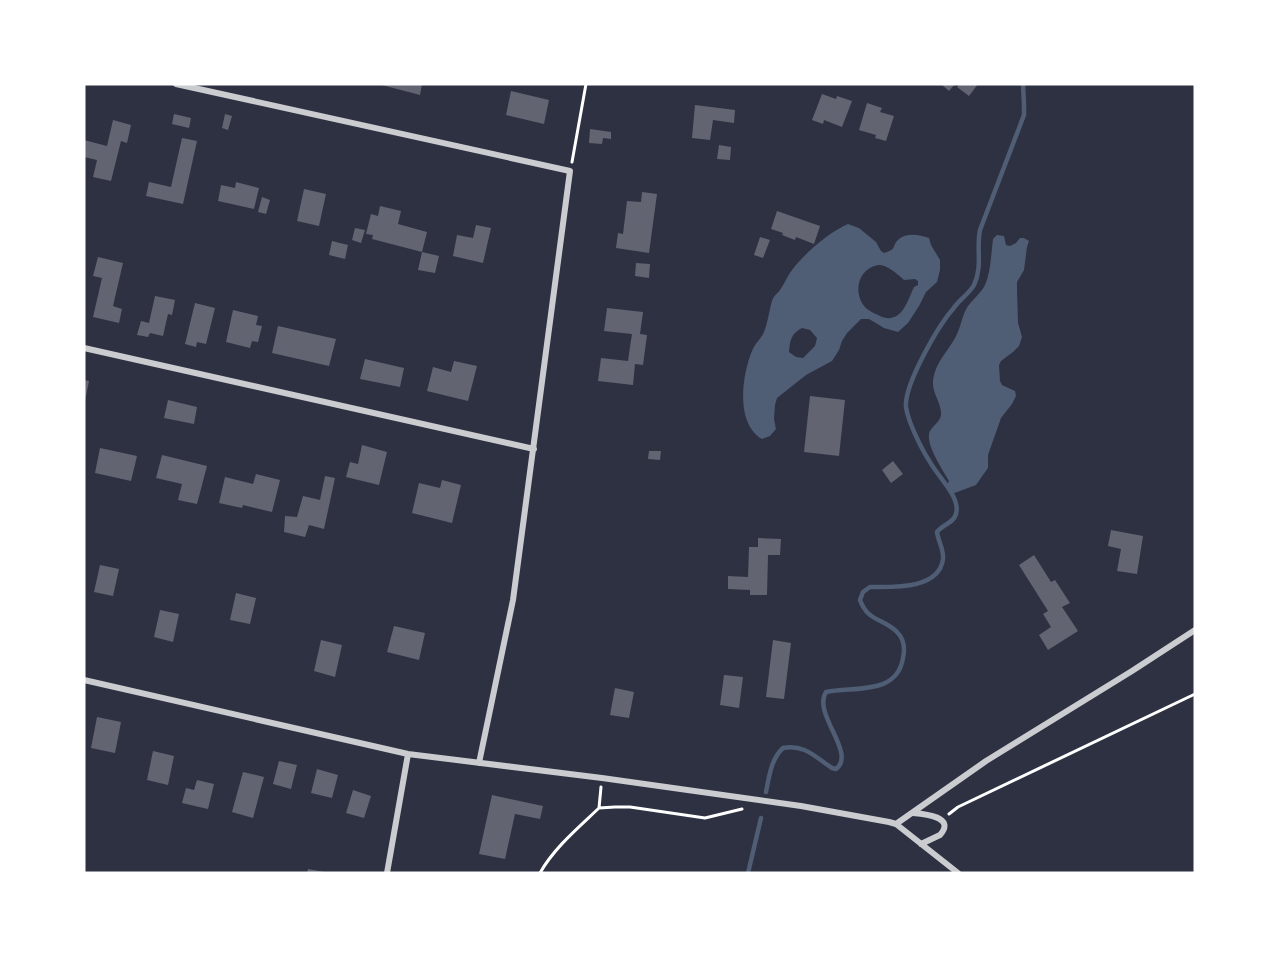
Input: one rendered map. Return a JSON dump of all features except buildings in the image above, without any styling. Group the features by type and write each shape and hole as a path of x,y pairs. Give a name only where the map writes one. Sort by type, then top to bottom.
{"street":[{"path":"176,84 570,171 513,600 479,763"},
{"path":"84,348 534,448"},
{"path":"896,824 986,761 1195,630"},
{"path":"84,680 408,753 760,800 878,820 896,824 958,873"},
{"path":"387,873 408,753"},
{"path":"913,813 940,819 945,826 943,833 921,844"}],"path":[{"path":"570,171 586,84"},
{"path":"940,819 958,807 1195,694"},
{"path":"540,873 571,835 599,808 602,778"},
{"path":"599,808 630,807 705,818 745,808 760,800"}],"water":[{"path":"848,224 859,228 876,242 884,253 893,249 899,239 906,235 929,238 940,260 937,282 926,292 908,323 898,332 884,328 869,319 861,319 847,333 832,361 806,375 777,398 774,419 776,429 770,436 762,439 753,432 744,410 744,385 748,361 764,332 773,299 790,272 810,250","holes":["878,265 889,268 904,280 918,281 908,302 894,317 884,318 870,311 859,297 861,277 871,267","802,328 810,330 817,338 815,346 803,358 796,357 789,352 792,338"]},
{"path":"997,235 1004,236 1006,245 1010,246 1020,238 1029,241 1024,270 1017,282 1018,323 1022,337 1019,346 999,365 1002,385 1015,391 1016,396 1001,418 988,455 988,468 976,485 952,494 946,486 949,481 935,456 929,436 941,415 934,389 934,374 956,336 970,303 985,285 990,268 993,239"}],"waterway":[{"path":"766,792 773,763 783,748 804,750 836,769 841,762 838,743 825,711 823,701 826,692 861,689 883,684 899,670 904,651 901,638 892,628 867,612 860,600 863,592 870,587 913,585 933,576 940,569 943,555 937,532 953,520 957,508 952,494 916,436 907,413 907,397 916,371 931,342 977,278 980,230 1024,115 1023,84"},
{"path":"748,873 761,818"}]}
